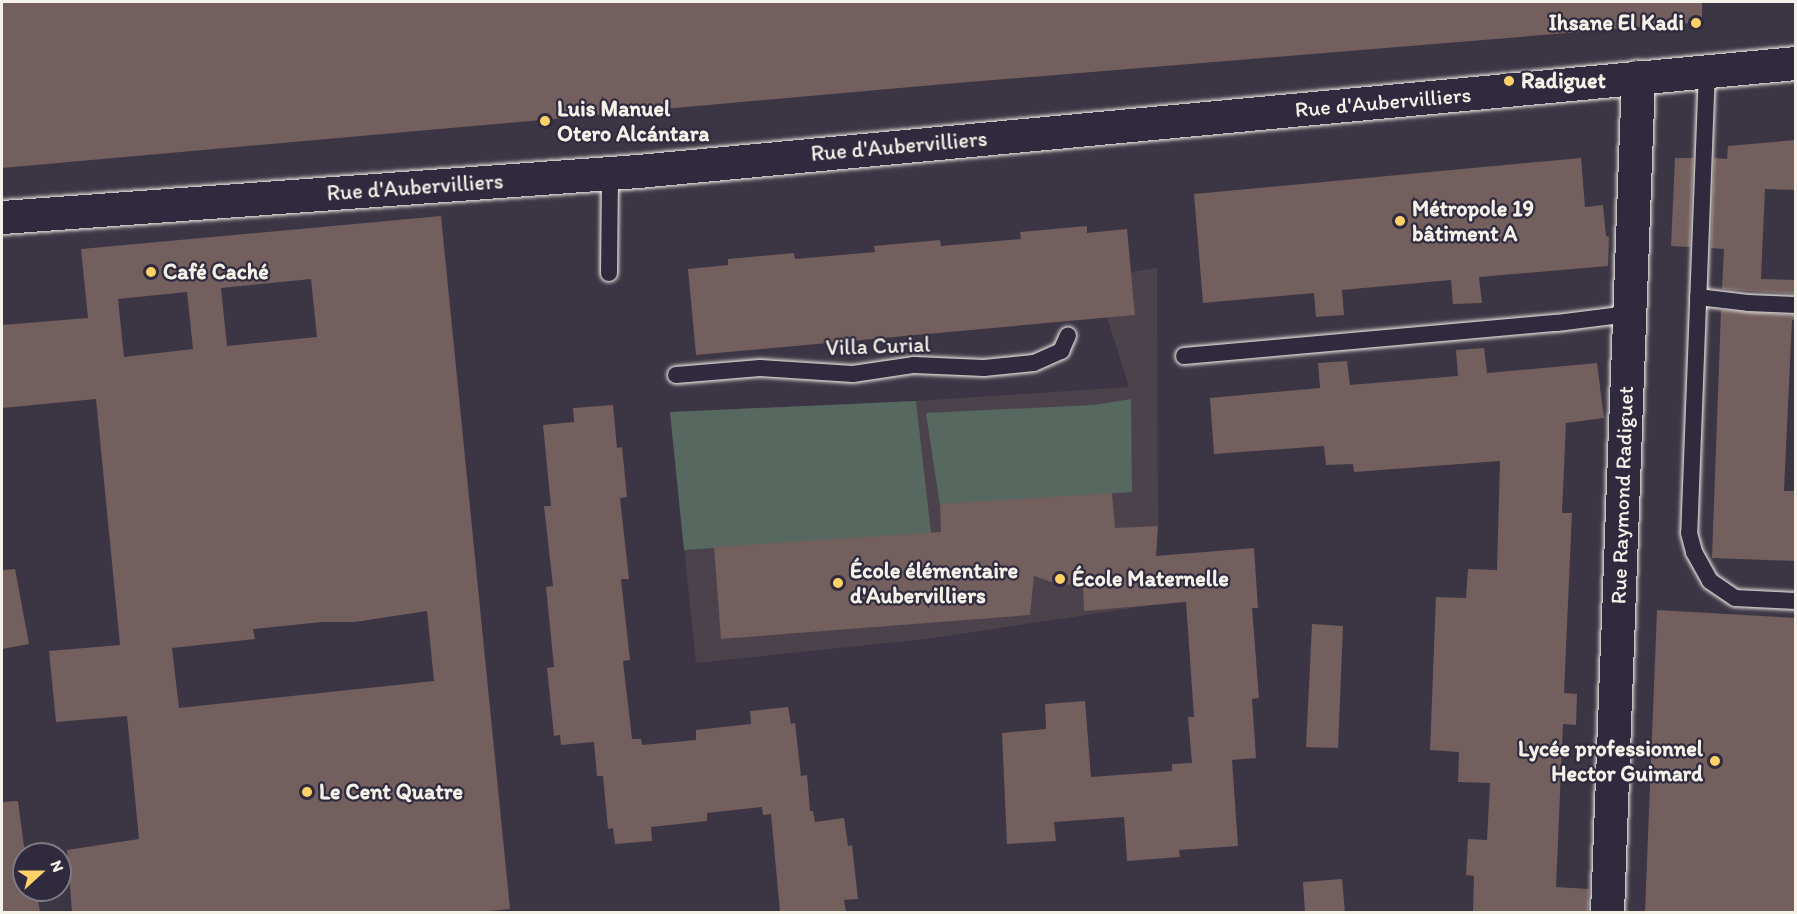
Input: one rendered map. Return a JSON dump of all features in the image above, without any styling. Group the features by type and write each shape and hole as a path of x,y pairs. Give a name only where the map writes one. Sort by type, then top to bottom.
{"street":[{"name":"Rue d'Aubervilliers","path":"2,217 610,172 1796,63"},
{"name":"Rue Raymond Radiguet","path":"1607,912 1638,77"}],"lane":[{"path":"1707,70 1689,533 1694,552 1710,581 1735,598 1796,601"},
{"path":"609,273 610,172"},
{"path":"1698,297 1749,303 1796,305"},
{"path":"1184,356 1557,323 1628,314"},
{"name":"Villa Curial","path":"676,375 760,368 853,374 914,365 984,368 1034,363 1061,351 1068,335"}],"shaded area":[{"path":"1157,268 1158,526 1153,605 926,639 696,663 670,412 916,401 1129,387 1107,317 1135,315 1131,272"}],"green space":[{"path":"1131,399 1132,492 940,506 926,413 1094,405"},
{"path":"916,401 931,533 684,550 670,412"}],"building":[{"path":"2,2 1702,2 1702,22 945,84 2,168"},
{"path":"1796,140 1796,190 1765,189 1761,279 1796,280 1796,294 1722,289 1724,249 1711,248 1714,158 1727,159 1728,146"},
{"name":"Métropole 19 bâtiment A","path":"1581,158 1585,207 1603,205 1606,236 1609,237 1608,266 1479,277 1482,303 1453,304 1451,280 1342,290 1344,315 1316,317 1314,293 1203,303 1194,194"},
{"path":"1675,158 1693,158 1690,247 1671,246"},
{"path":"441,216 510,909 478,912 72,912 72,849 139,839 127,716 56,722 49,651 120,645 96,399 2,408 2,325 88,318 81,249","holes":["311,279 317,337 227,346 221,288","187,292 193,349 124,357 118,299","427,611 434,681 179,708 172,648 255,639 253,629 322,622 355,622"]},
{"path":"1087,226 1087,233 1127,229 1135,315 696,355 688,269 728,265 728,259 794,253 795,259 875,252 874,246 940,240 941,246 1021,239 1020,232"},
{"path":"1721,310 1796,315 1796,321 1792,320 1784,491 1796,491 1796,561 1712,558"},
{"path":"1484,348 1487,373 1597,363 1604,418 1566,423 1562,513 1572,513 1564,693 1577,694 1576,725 1563,724 1556,887 1589,889 1588,912 1473,912 1474,876 1466,875 1468,839 1487,840 1490,783 1458,782 1459,752 1430,750 1436,597 1466,598 1468,569 1497,570 1500,461 1354,472 1353,464 1326,465 1324,446 1214,454 1210,398 1320,388 1318,363 1347,361 1350,385 1458,376 1456,350"},
{"path":"613,405 617,448 622,447 627,497 620,498 629,579 621,579 630,660 623,661 632,739 641,739 642,745 696,740 696,730 751,724 750,711 788,707 791,724 795,723 801,776 807,775 810,811 813,811 815,822 844,818 848,846 852,845 858,899 844,900 846,912 780,912 771,814 763,815 762,807 707,813 707,821 651,827 652,841 615,844 613,828 608,829 603,776 597,776 594,742 561,745 560,735 554,736 547,668 554,667 546,587 553,586 544,506 551,506 543,425 574,422 573,408"},
{"path":"1112,493 1115,528 1158,526 1156,556 1254,548 1258,608 1252,608 1259,698 1252,699 1256,758 1232,760 1238,846 1179,850 1180,857 1127,861 1124,817 1054,822 1056,841 1007,844 1002,733 1046,729 1045,704 1085,701 1091,777 1172,771 1172,764 1192,763 1188,717 1194,717 1186,602 1084,611 1083,584 1060,585 1034,576 1030,615 721,639 714,547 941,532 940,504"},
{"path":"15,569 29,644 2,649 2,570"},
{"name":"Lycée professionnel Hector Guimard","path":"1657,610 1796,618 1796,912 1645,912"},
{"path":"1312,624 1343,626 1338,748 1306,747"},
{"path":"18,801 23,842 12,842 12,902 38,902 40,912 2,912 2,802"},
{"path":"1342,879 1345,912 1305,912 1303,882"}],"place":[{"name":"Ihsane El Kadi","path":"1696,23"},
{"name":"Radiguet","path":"1509,81"},
{"name":"Luis Manuel Otero Alcántara","path":"545,121"},
{"name":"Métropole 19 bâtiment A","path":"1400,221"},
{"name":"Café Caché","path":"151,272"},
{"name":"École Maternelle","path":"1060,579"},
{"name":"École élémentaire d'Aubervilliers","path":"838,583"},
{"name":"Lycée professionnel Hector Guimard","path":"1715,761"},
{"name":"Le Cent Quatre","path":"307,792"}]}
